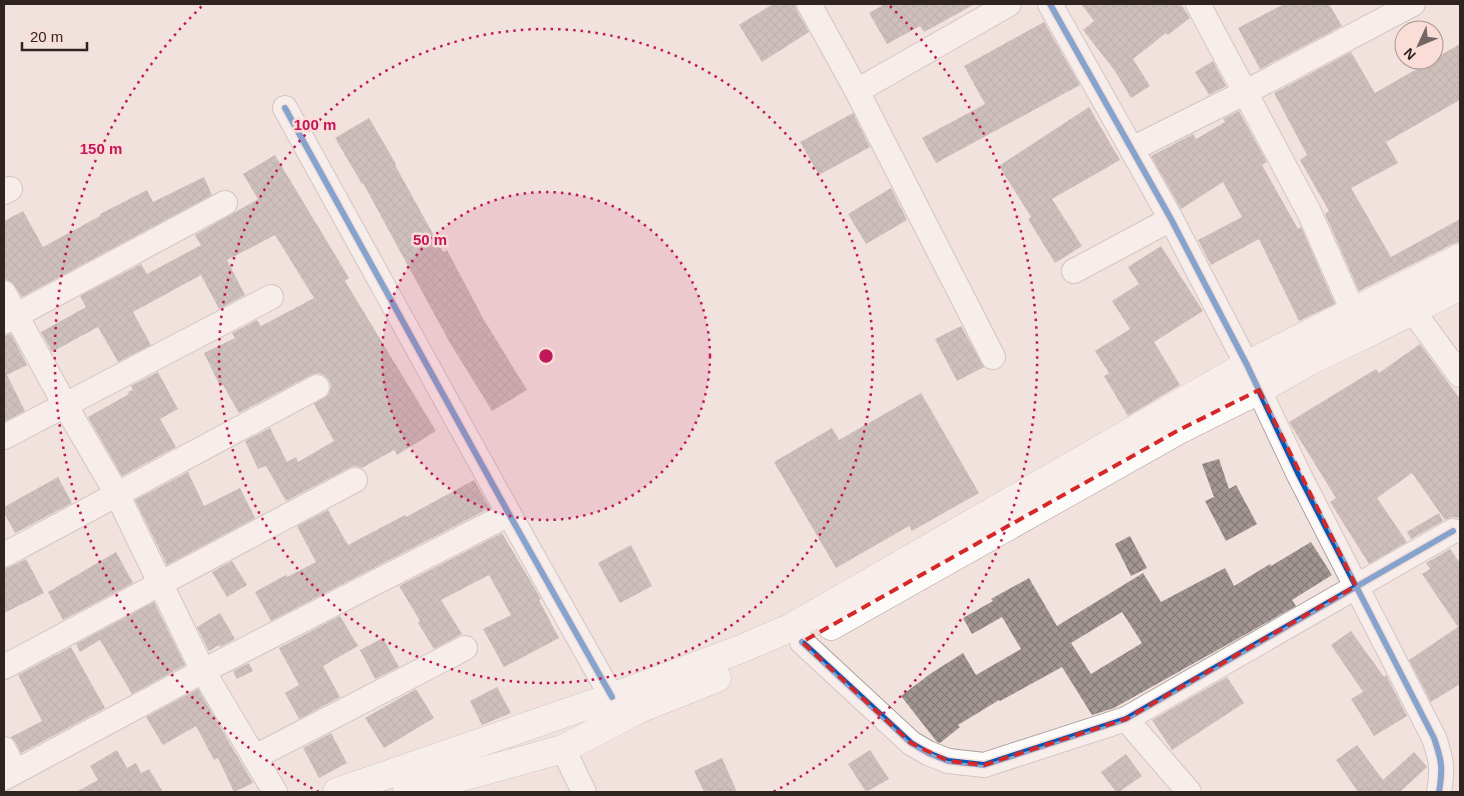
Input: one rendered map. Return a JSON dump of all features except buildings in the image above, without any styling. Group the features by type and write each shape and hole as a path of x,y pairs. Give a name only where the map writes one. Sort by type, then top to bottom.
{"main road":[{"path":"337,792 413,785 563,749 639,709 802,642 1177,431 1259,390 1313,359 1359,323 1460,258"},
{"path":"413,785 612,697 741,649 792,627 1248,365 1359,323 1412,310 1460,286"}],"street":[{"path":"809,4 857,91 993,357"},
{"path":"857,91 1009,4"},
{"path":"1050,4 1171,219 1248,365 1290,457 1434,738 1442,760 1439,792"},
{"path":"1198,4 1308,212 1359,323"},
{"path":"1132,149 1246,92 1413,4"},
{"path":"285,108 612,697"},
{"path":"10,319 225,203"},
{"path":"1074,271 1171,219"},
{"path":"4,293 10,319 65,405 117,494 203,671 275,792"},
{"path":"4,437 271,297"},
{"path":"1412,310 1460,375"},
{"path":"4,554 318,387"},
{"path":"4,667 355,480"},
{"path":"4,749 10,775 203,671 509,514"},
{"path":"802,642 911,743 928,753 948,761 984,765 1126,719 1453,531"},
{"path":"254,757 465,648"},
{"path":"1126,719 1189,792"},
{"path":"563,749 584,792"}],"highlighted area":[{"path":"1259,390 1356,586 1126,719 984,765 948,761 911,743 802,642 1083,485 1177,431"}],"cycle path":[{"path":"1050,4 1171,219 1247,365 1299,475 1434,738 1441,765 1439,792"},
{"path":"285,108 612,697"},
{"path":"802,642 911,743 928,753 948,761 984,765 1126,719 1453,531"}]}
